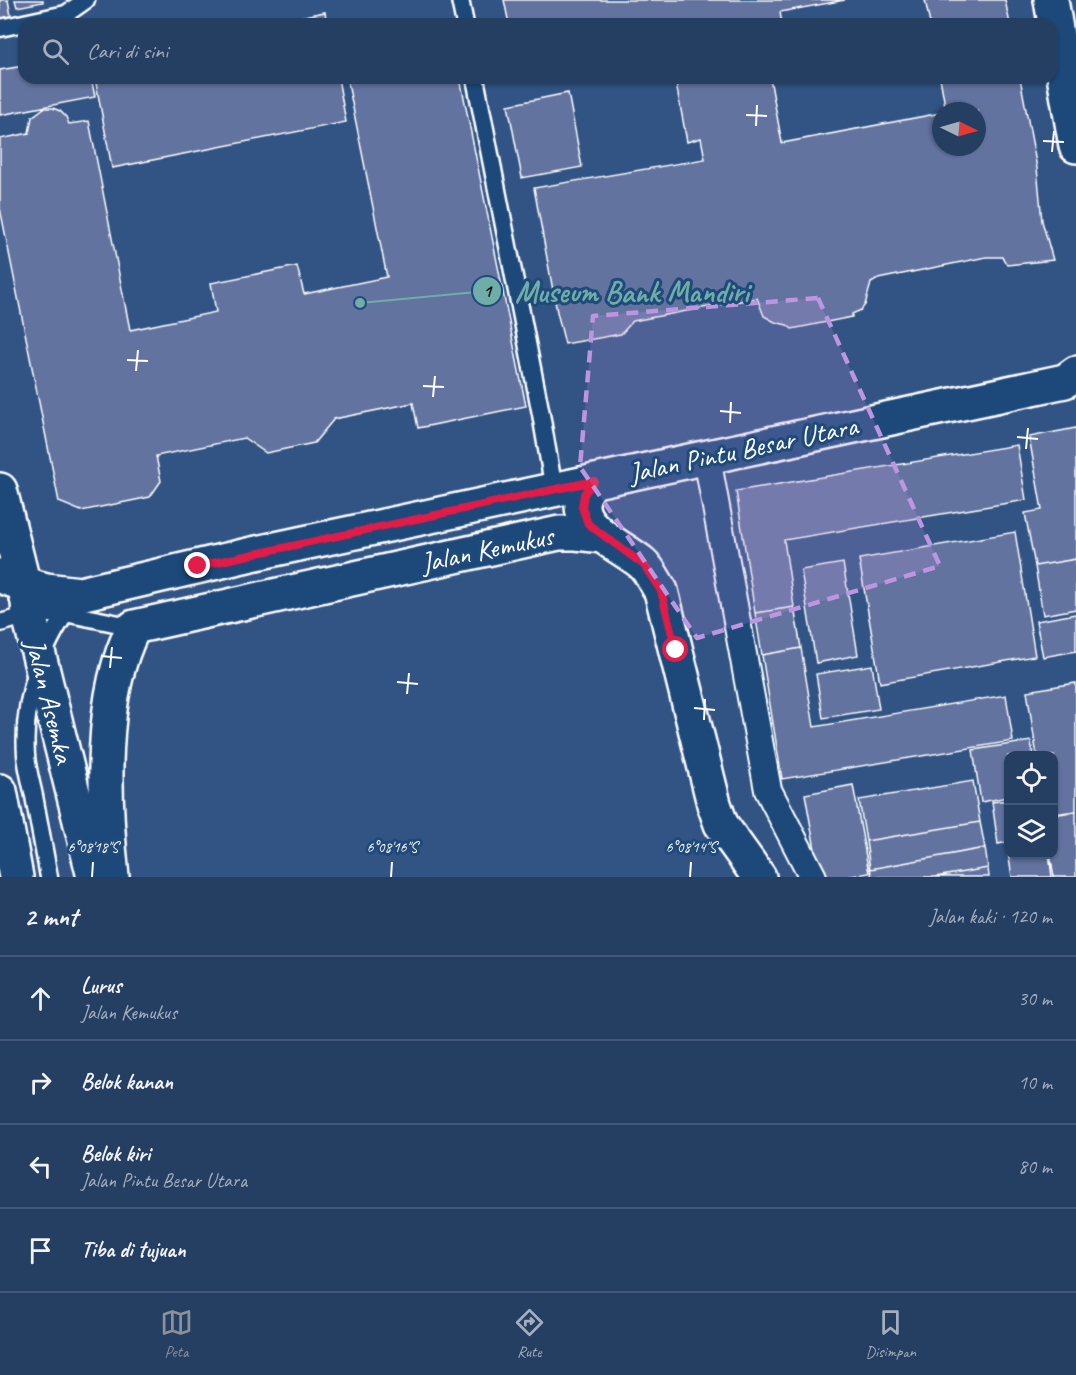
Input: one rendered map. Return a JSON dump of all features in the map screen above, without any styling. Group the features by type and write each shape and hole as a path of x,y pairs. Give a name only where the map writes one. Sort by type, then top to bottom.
{"main road":[{"path":"1051,0 1054,18"},
{"path":"1058,41 1076,146"},
{"name":"Jalan Pintu Besar Utara","path":"13,600 73,603 198,566 707,458 1070,377"},
{"path":"594,481 584,494 582,507 588,524 603,536"},
{"name":"Jalan Asemka","path":"0,490 13,600 41,660 94,877"},
{"name":"Jalan Kemukus","path":"134,627 559,533 603,536 644,565 661,591 714,804 721,824 759,877"},
{"path":"112,877 105,815 106,767 113,691 124,645 134,627"},
{"path":"0,791 16,877"}],"street":[{"path":"707,458 768,790 813,877"}],"lane":[{"path":"47,18 66,14 86,0"},
{"path":"460,0 464,18"},
{"path":"0,28 18,24"},
{"path":"476,84 554,490"},
{"path":"49,877 26,755 28,697 49,641 73,603 134,627"}],"highlighted area":[{"path":"818,298 940,566 697,638 580,467 593,316"}],"building":[{"path":"0,0 8,0 11,16 0,19"},
{"path":"15,0 43,0 43,2 17,7"},
{"path":"504,0 845,0 780,12 781,18 508,18"},
{"path":"925,0 1005,0 1009,18 929,18"},
{"path":"325,12 326,18 294,18"},
{"path":"18,67 18,84 92,84 95,97 0,115 0,70"},
{"path":"96,84 339,84 346,122 112,168"},
{"path":"348,84 461,84 526,406 418,428 413,403 334,419 314,443 266,453 244,438 156,456 161,481 150,497 81,511 59,502 0,208 0,139 29,133 32,117 44,108 60,111 69,124 89,121 130,330 216,312 211,283 297,266 304,294 387,277"},
{"path":"676,84 771,84 782,143 932,115 932,156 986,156 986,102 944,102 941,84 1021,84 1037,168 1042,221 1053,260 1007,265 1002,257 986,257 878,279 871,283 865,305 861,310 852,314 852,317 792,329 764,316 757,298 633,321 621,334 565,344 534,188 705,159 701,138 687,142"},
{"path":"568,93 582,167 522,178 508,105"},
{"path":"1076,428 1076,559 1035,566 1025,513 1042,510 1029,437"},
{"path":"1017,445 1026,500 784,540 794,607 755,613 736,491"},
{"path":"1015,532 1035,656 880,683 859,559"},
{"path":"1076,559 1076,609 1043,615 1035,566"},
{"path":"843,563 858,655 816,663 801,570"},
{"path":"794,607 801,648 762,655 755,613"},
{"path":"1076,614 1076,651 1043,657 1036,621"},
{"path":"801,648 814,727 1006,695 1013,741 782,779 762,655"},
{"path":"872,665 879,709 823,718 816,674"},
{"path":"1076,683 1076,811 1058,813 1058,751 1036,751 1027,691"},
{"path":"1031,741 1032,751 1004,751 1004,798 981,802 973,750"},
{"path":"973,781 980,822 866,841 859,800"},
{"path":"853,785 869,873 846,877 820,877 805,794"},
{"path":"1004,800 1004,843 998,844 992,802"},
{"path":"1076,811 1076,877 1054,877 1051,859 1058,859 1058,814"},
{"path":"980,822 985,848 870,869 866,841"},
{"path":"985,848 988,868 935,877 872,877 870,869"},
{"path":"1009,859 1050,859 1052,877 1012,877"},
{"path":"988,868 989,877 935,877"}],"place":[{"name":"Museum Bank Mandiri","path":"360,303"}],"route":[{"path":"198,566 594,481 584,494 582,507 588,524 644,565 661,591 676,650"}]}
